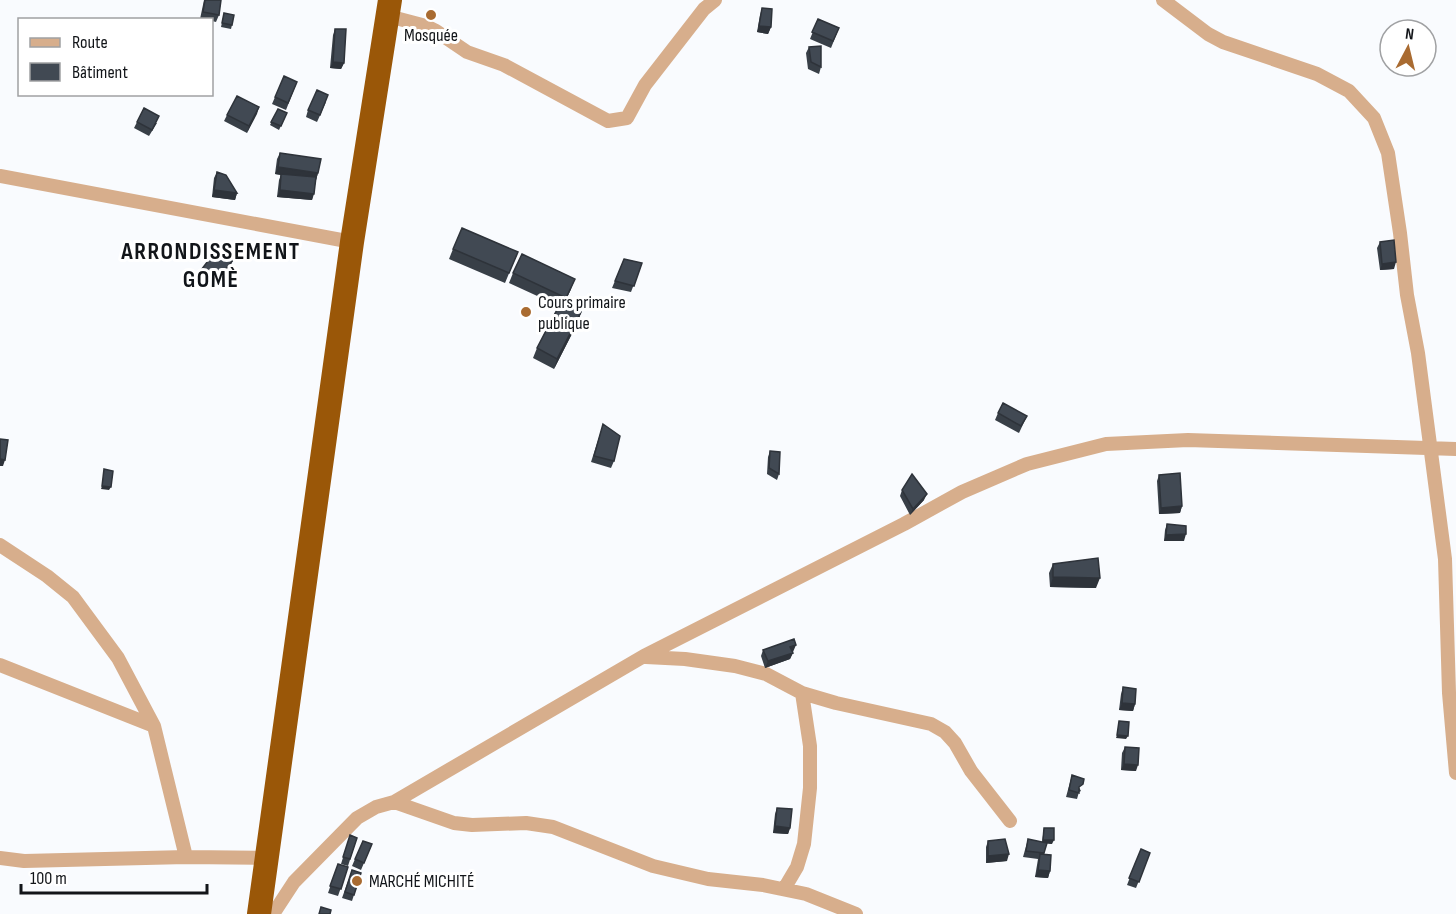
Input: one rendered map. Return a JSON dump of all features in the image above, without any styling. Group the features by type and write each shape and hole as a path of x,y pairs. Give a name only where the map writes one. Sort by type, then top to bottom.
{"highway":[{"path":"259,914 352,242 389,8"}],"street":[{"path":"389,8 436,31 467,52 504,65 608,121 618,121 627,118 645,85 704,9 715,0"},
{"path":"1163,0 1223,42 1317,74 1349,91 1374,118 1388,153 1407,295 1418,353 1445,559 1449,693 1456,773"},
{"path":"0,176 352,242"},
{"path":"273,914 294,882 357,818 376,807 394,802 644,656 883,535 962,492 1027,464 1106,444 1188,440 1456,449"},
{"path":"0,545 47,576 73,597 118,658 154,726 186,857"},
{"path":"644,656 735,666 766,674 802,693 931,724 945,732 955,743 970,771 1010,821"},
{"path":"0,665 154,726"},
{"path":"784,889 797,867 804,844 810,788 810,746 802,693"},
{"path":"394,802 454,823 472,825 526,823 553,827 653,866 708,879 806,894 856,914"},
{"path":"0,858 24,861 186,857 268,858"}],"building":[{"path":"205,0 221,0 219,15 203,12"},
{"path":"762,8 772,9 771,27 759,26"},
{"path":"224,13 234,15 232,25 222,23"},
{"path":"818,19 839,28 833,41 812,32"},
{"path":"335,29 346,29 344,63 333,62"},
{"path":"821,46 821,67 811,62 809,47"},
{"path":"284,76 297,82 288,103 275,97"},
{"path":"317,90 328,95 320,115 308,110"},
{"path":"237,96 259,107 249,126 227,115"},
{"path":"144,108 159,116 152,130 137,122"},
{"path":"278,109 287,113 281,126 271,122"},
{"path":"280,153 321,159 318,173 278,167"},
{"path":"217,172 226,175 237,193 214,190"},
{"path":"281,174 316,177 314,194 280,190"},
{"path":"462,228 518,252 509,273 453,249"},
{"path":"1394,240 1396,262 1382,264 1380,242"},
{"path":"218,248 233,260 216,281 201,270"},
{"path":"522,254 575,279 566,298 513,273"},
{"path":"624,259 642,263 634,286 615,281"},
{"path":"561,302 581,312 557,359 537,348"},
{"path":"1003,403 1027,416 1021,426 998,413"},
{"path":"603,424 620,436 614,461 594,456"},
{"path":"0,439 8,440 5,460 0,459"},
{"path":"770,451 780,452 779,474 769,468"},
{"path":"104,469 113,471 111,487 102,486"},
{"path":"1180,473 1182,506 1161,508 1159,475"},
{"path":"912,474 927,494 913,509 902,490"},
{"path":"1167,524 1186,526 1186,534 1166,535"},
{"path":"1098,558 1100,578 1053,577 1053,564"},
{"path":"794,639 796,645 790,647 793,653 768,661 763,650"},
{"path":"1123,687 1136,689 1135,704 1122,703"},
{"path":"1119,721 1129,722 1128,736 1117,735"},
{"path":"1125,747 1139,748 1138,765 1124,764"},
{"path":"1072,775 1084,779 1083,784 1079,787 1079,793 1069,790"},
{"path":"777,808 792,809 790,828 775,826"},
{"path":"1044,828 1054,828 1054,840 1043,840"},
{"path":"350,835 357,838 350,859 343,857"},
{"path":"1005,839 1009,854 988,856 988,841"},
{"path":"1028,839 1047,843 1044,853 1026,851"},
{"path":"363,841 372,844 364,863 355,859"},
{"path":"1141,849 1150,853 1139,882 1129,878"},
{"path":"1040,854 1051,855 1050,871 1038,870"},
{"path":"338,864 348,867 341,889 330,886"},
{"path":"352,870 361,873 354,895 345,892"},
{"path":"321,907 331,910 330,914 319,914"}],"place":[{"name":"Mosquée","path":"431,15"},
{"name":"Cours primaire publique","path":"526,312"},
{"name":"MARCHÉ MICHITÉ","path":"357,881"}],"district":[{"name":"ARRONDISSEMENT GOMÈ","path":"211,265"}]}
